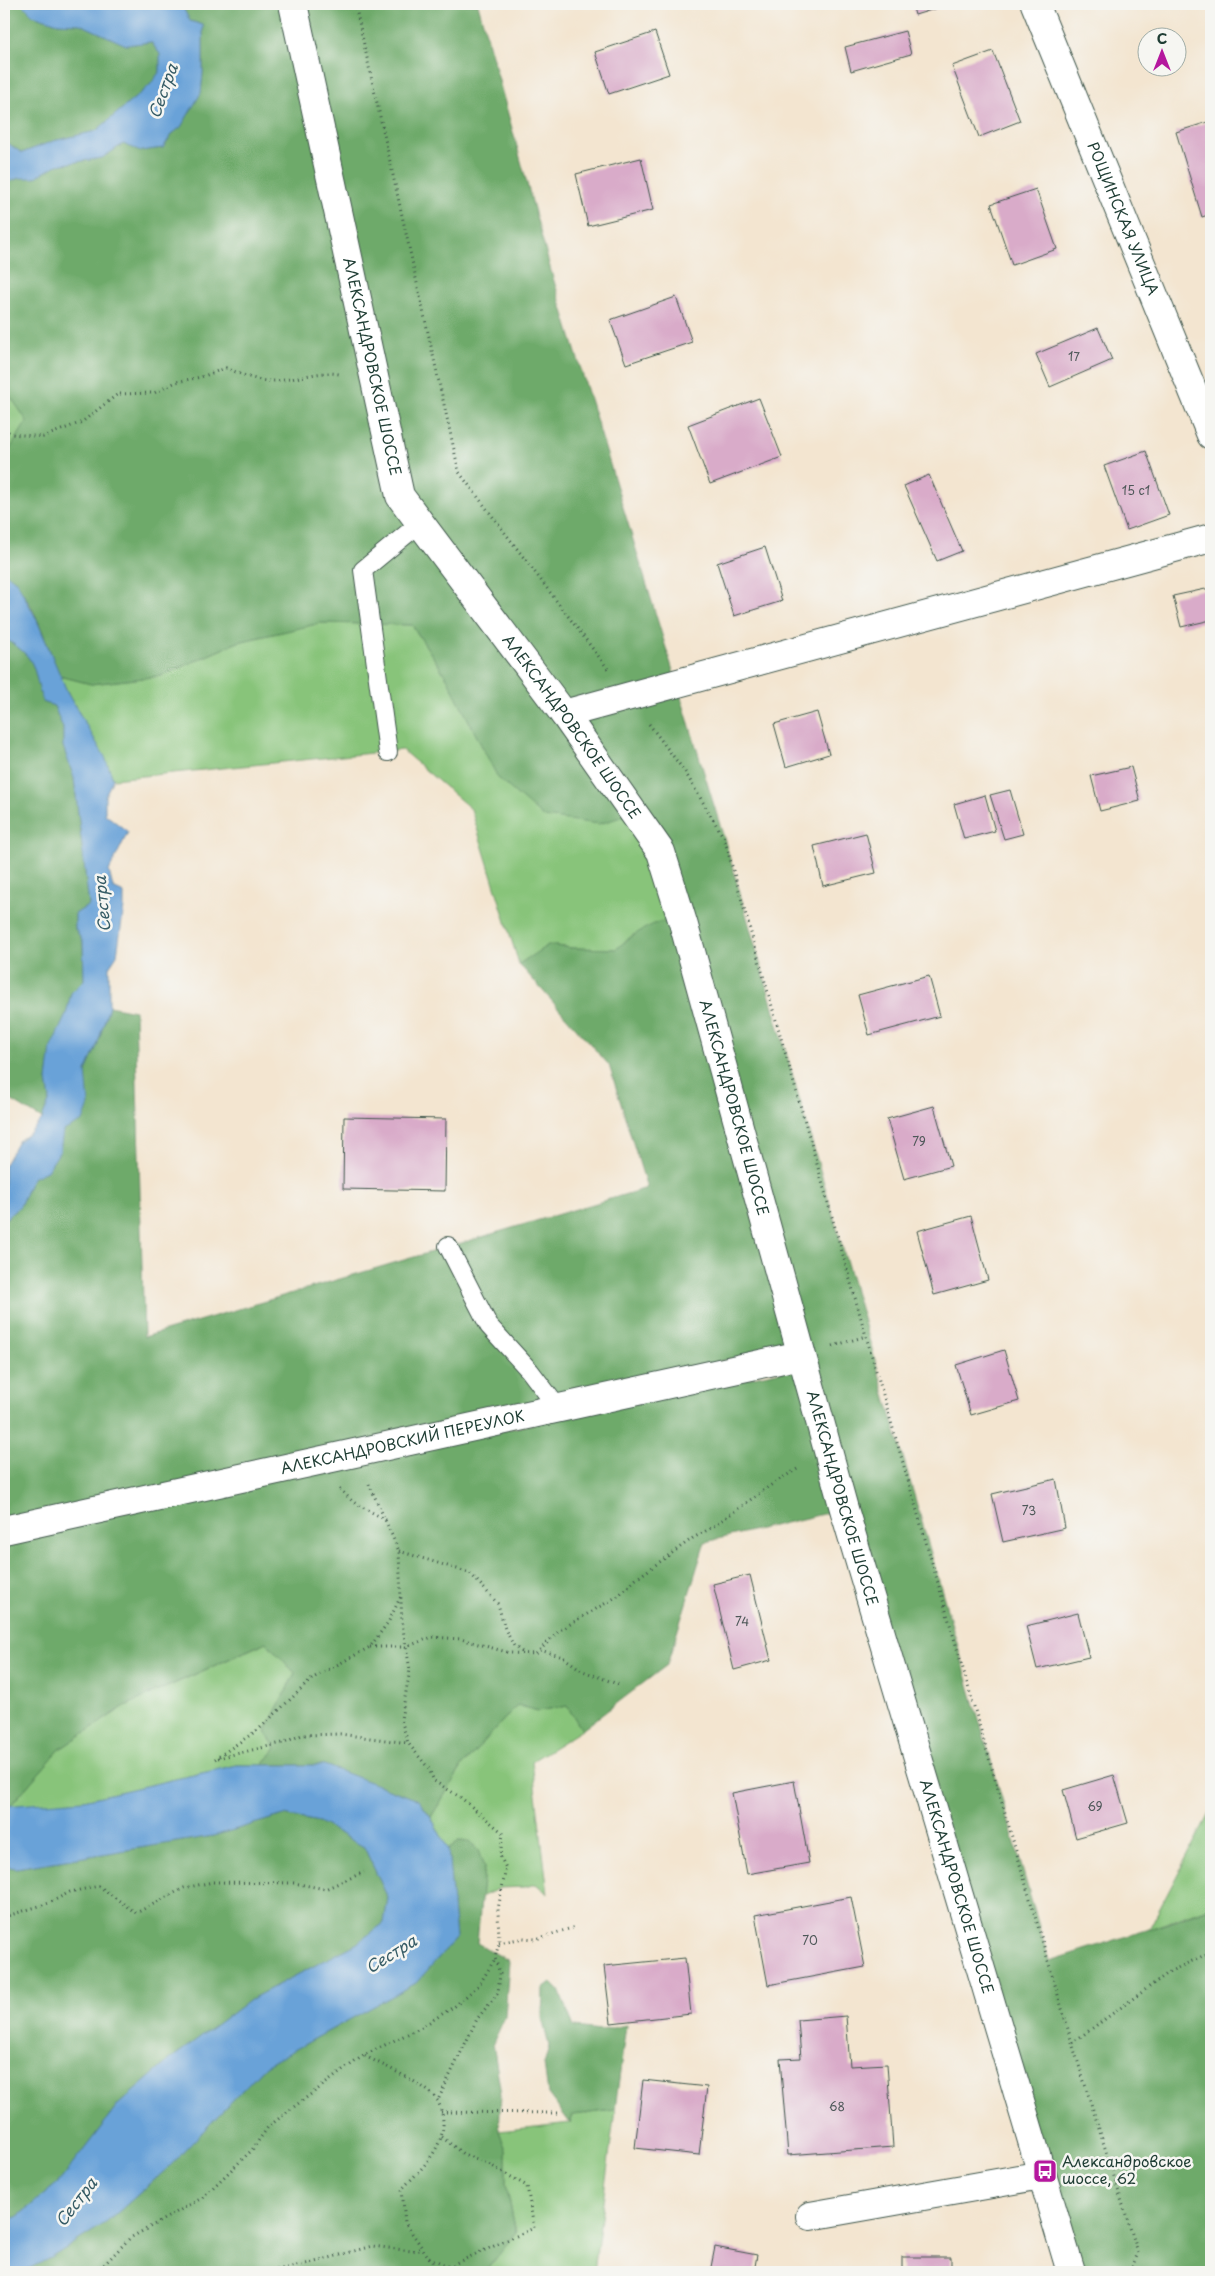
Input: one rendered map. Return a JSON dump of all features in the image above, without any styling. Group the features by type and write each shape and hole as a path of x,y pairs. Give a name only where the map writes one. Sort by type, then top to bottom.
{"street":[{"name":"АЛЕКСАНДРОВСКОЕ ШОССЕ","path":"293,4 400,496 564,714 661,852 681,916 828,1452 1071,2272"},
{"name":"РОЩИНСКАЯ УЛИЦА","path":"1035,4 1211,435"},
{"path":"564,714 1211,538"},
{"name":"АЛЕКСАНДРОВСКИЙ ПЕРЕУЛОК","path":"4,1530 801,1355"},
{"path":"810,2216 1042,2175"}],"lane":[{"path":"388,752 363,570 420,523"},
{"path":"448,1246 489,1326 530,1371 558,1408"}],"path":[{"path":"4,429 12,434 43,437 82,422 118,394 154,393 176,382 201,377 226,368 254,379 273,381 327,372 374,378"},
{"path":"97,2272 130,2238 202,2198 252,2150 268,2126 364,2055 420,2028 455,2006 480,1985 496,1958 499,1943 498,1909 506,1868 500,1856 503,1833 469,1803 434,1781 429,1769 408,1743 401,1720 410,1670 402,1623 399,1551 387,1520 368,1482 359,1452"},
{"path":"370,1647 406,1647 432,1637 461,1639 510,1653 536,1654 560,1630 618,1596 636,1579 693,1538 711,1528 733,1510 774,1483 828,1452"},
{"path":"325,1459 334,1484 353,1502 387,1520"},
{"path":"399,1551 470,1573 498,1604 505,1629 514,1646 525,1654"},
{"path":"402,1595 389,1622 370,1647 313,1678 259,1729 215,1759 282,1743 302,1735 340,1734 408,1743"},
{"path":"540,1650 563,1657 583,1671 620,1685"},
{"path":"4,1917 49,1903 70,1892 100,1886 136,1913 184,1888 213,1882 294,1884 325,1889 364,1872"},
{"path":"499,1943 523,1938 536,1939 574,1928"},
{"path":"1072,2043 1171,1972 1211,1952"},
{"path":"438,2100 476,2019 498,1993 500,1974 496,1958"},
{"path":"364,2055 414,2082 438,2100 444,2119 442,2137 436,2149 402,2189 404,2223 432,2262 432,2272"},
{"path":"441,2112 557,2113"},
{"path":"442,2137 463,2154 485,2162 527,2186 534,2228 456,2263 447,2272"},
{"path":"267,2272 315,2262 372,2246 412,2251 423,2248"},
{"path":"428,2256 451,2268"}],"green space":[{"path":"4,4 22,4 33,15 58,23 80,24 126,45 151,42 160,54 160,71 150,85 96,131 53,141 22,153 9,144 4,145"},
{"path":"181,4 478,4 551,271 724,838 1049,1961 1178,1920 1211,1907 1211,2272 1071,2272 844,1509 705,1542 667,1665 582,1730 567,1706 538,1711 517,1705 463,1765 431,1817 418,1800 324,1765 263,1765 276,1748 265,1732 295,1673 266,1642 125,1706 60,1749 9,1807 4,1806 4,1537 791,1369 788,1339 779,1348 4,1524 4,1220 20,1206 32,1178 47,1171 60,1151 62,1131 86,1085 86,1071 97,1046 109,1006 135,1011 144,1337 647,1188 609,1065 519,964 548,945 572,948 616,949 646,928 680,916 634,813 599,824 543,817 498,778 447,678 412,625 321,623 238,642 161,676 91,684 60,676 31,606 23,593 4,572 4,459 27,421 4,387 4,184 19,178 34,177 57,165 102,158 123,144 141,151 163,148 172,134 181,127 201,92 203,25 190,21"},
{"path":"4,387 28,421 4,459"},
{"path":"321,623 412,625 447,678 634,813 681,916 633,935 616,949 572,948 549,945 519,964 471,809 402,750 113,779 108,766 60,676 91,684 161,676 238,642"},
{"path":"4,638 24,652 29,658 33,665 43,702 54,706 63,728 63,746 74,778 89,905 75,914 75,929 83,942 84,980 71,993 66,1015 52,1047 47,1080 50,1099 42,1119 4,1096"},
{"path":"267,1642 295,1673 265,1732 276,1748 263,1765 237,1765 84,1800 9,1807 60,1749 125,1706"},
{"path":"517,1705 538,1711 567,1706 582,1730 532,1761 548,1894 536,1884 525,1887 500,1888 481,1897 484,1868 469,1842 459,1841 448,1849 431,1817 463,1765"},
{"path":"1211,1810 1211,1907 1149,1929"},
{"path":"284,1815 319,1822 364,1847 388,1898 384,1923 356,1944 251,1999 172,2058 119,2104 59,2182 17,2217 4,2223 4,1866 16,1868 213,1836"},
{"path":"459,1841 469,1842 478,1850 484,1868 477,1943 509,1961 505,2017 493,2043 501,2094 499,2131 506,2150 506,2184 516,2233 485,2272 22,2272 52,2257 107,2222 170,2166 265,2066 416,1983 456,1938 448,1849"},
{"path":"551,1982 559,1990 574,2027 602,2030 626,2025 615,2110 573,2115 570,2123 548,2094 544,2064 549,2046 542,2018 543,1988"},
{"path":"615,2110 594,2272 485,2272 516,2233 506,2184 506,2150 499,2131 570,2123 573,2115"}],"water":[{"name":"Сестра","path":"22,4 181,4 190,21 203,25 201,93 181,127 172,134 163,148 141,151 123,144 102,158 57,165 34,178 19,178 4,184 4,145 9,144 22,153 53,141 96,131 150,85 160,71 160,54 151,42 126,45 80,24 58,23 33,15"},
{"name":"Сестра","path":"4,572 17,582 36,618 69,696 105,757 113,779 105,796 105,814 128,832 109,871 113,888 124,893 124,907 117,955 109,967 109,1006 97,1046 86,1071 89,1105 83,1121 63,1131 60,1151 47,1171 32,1178 20,1206 4,1220 4,1166 18,1141 30,1133 42,1119 50,1099 47,1080 51,1047 66,1015 71,993 84,980 83,942 75,929 75,914 89,905 74,778 63,746 63,728 54,706 43,702 29,658 24,652 4,638"},
{"name":"Сестра","path":"237,1765 324,1765 418,1800 431,1817 448,1849 456,1938 416,1983 265,2066 170,2166 107,2222 52,2257 22,2272 4,2272 4,2223 17,2217 59,2182 119,2104 172,2058 251,1999 356,1944 384,1923 388,1898 364,1847 319,1822 284,1815 213,1836 16,1868 4,1866 4,1806 84,1800"}],"building":[{"path":"912,4 951,4 915,15"},
{"path":"905,31 911,54 851,71 845,47"},
{"path":"655,32 669,74 609,94 595,52"},
{"path":"993,51 1020,121 979,137 952,66"},
{"path":"1211,121 1211,214 1202,217 1176,132"},
{"path":"641,158 653,210 588,226 576,174"},
{"path":"1036,189 1057,249 1012,265 991,204"},
{"path":"676,297 692,342 626,364 610,320"},
{"path":"1098,328 1112,360 1050,387 1036,354"},
{"path":"759,398 782,457 710,484 688,425"},
{"path":"1146,451 1169,515 1127,530 1104,466"},
{"path":"929,475 962,551 937,561 904,486"},
{"path":"765,547 782,601 734,616 717,563"},
{"path":"1210,588 1211,620 1181,627 1173,596"},
{"path":"817,712 829,754 786,767 774,724"},
{"path":"1131,767 1140,801 1100,811 1091,776"},
{"path":"1010,790 1023,834 1004,839 990,795"},
{"path":"985,795 995,831 964,839 954,804"},
{"path":"866,833 876,873 823,886 814,846"},
{"path":"929,976 940,1016 869,1035 858,995"},
{"path":"934,1106 951,1166 904,1179 887,1119"},
{"path":"344,1117 446,1119 445,1191 343,1189"},
{"path":"971,1216 988,1280 934,1295 917,1231"},
{"path":"1004,1350 1019,1401 971,1415 956,1365"},
{"path":"1056,1479 1065,1528 1003,1542 992,1494"},
{"path":"750,1575 771,1660 734,1670 713,1584"},
{"path":"1078,1613 1089,1657 1037,1669 1026,1626"},
{"path":"1114,1775 1128,1823 1076,1838 1063,1790"},
{"path":"794,1781 809,1863 747,1874 732,1793"},
{"path":"851,1897 865,1967 768,1985 755,1915"},
{"path":"685,1958 691,2014 611,2023 604,1966"},
{"path":"846,2016 850,2066 887,2064 893,2147 788,2155 780,2059 801,2058 798,2020"},
{"path":"643,2080 707,2087 699,2155 635,2148"},
{"path":"715,2247 757,2255 754,2272 710,2272"},
{"path":"902,2257 951,2257 951,2272 902,2272"}],"place":[{"name":"Александровское шоссе, 62","path":"1045,2171"}]}
